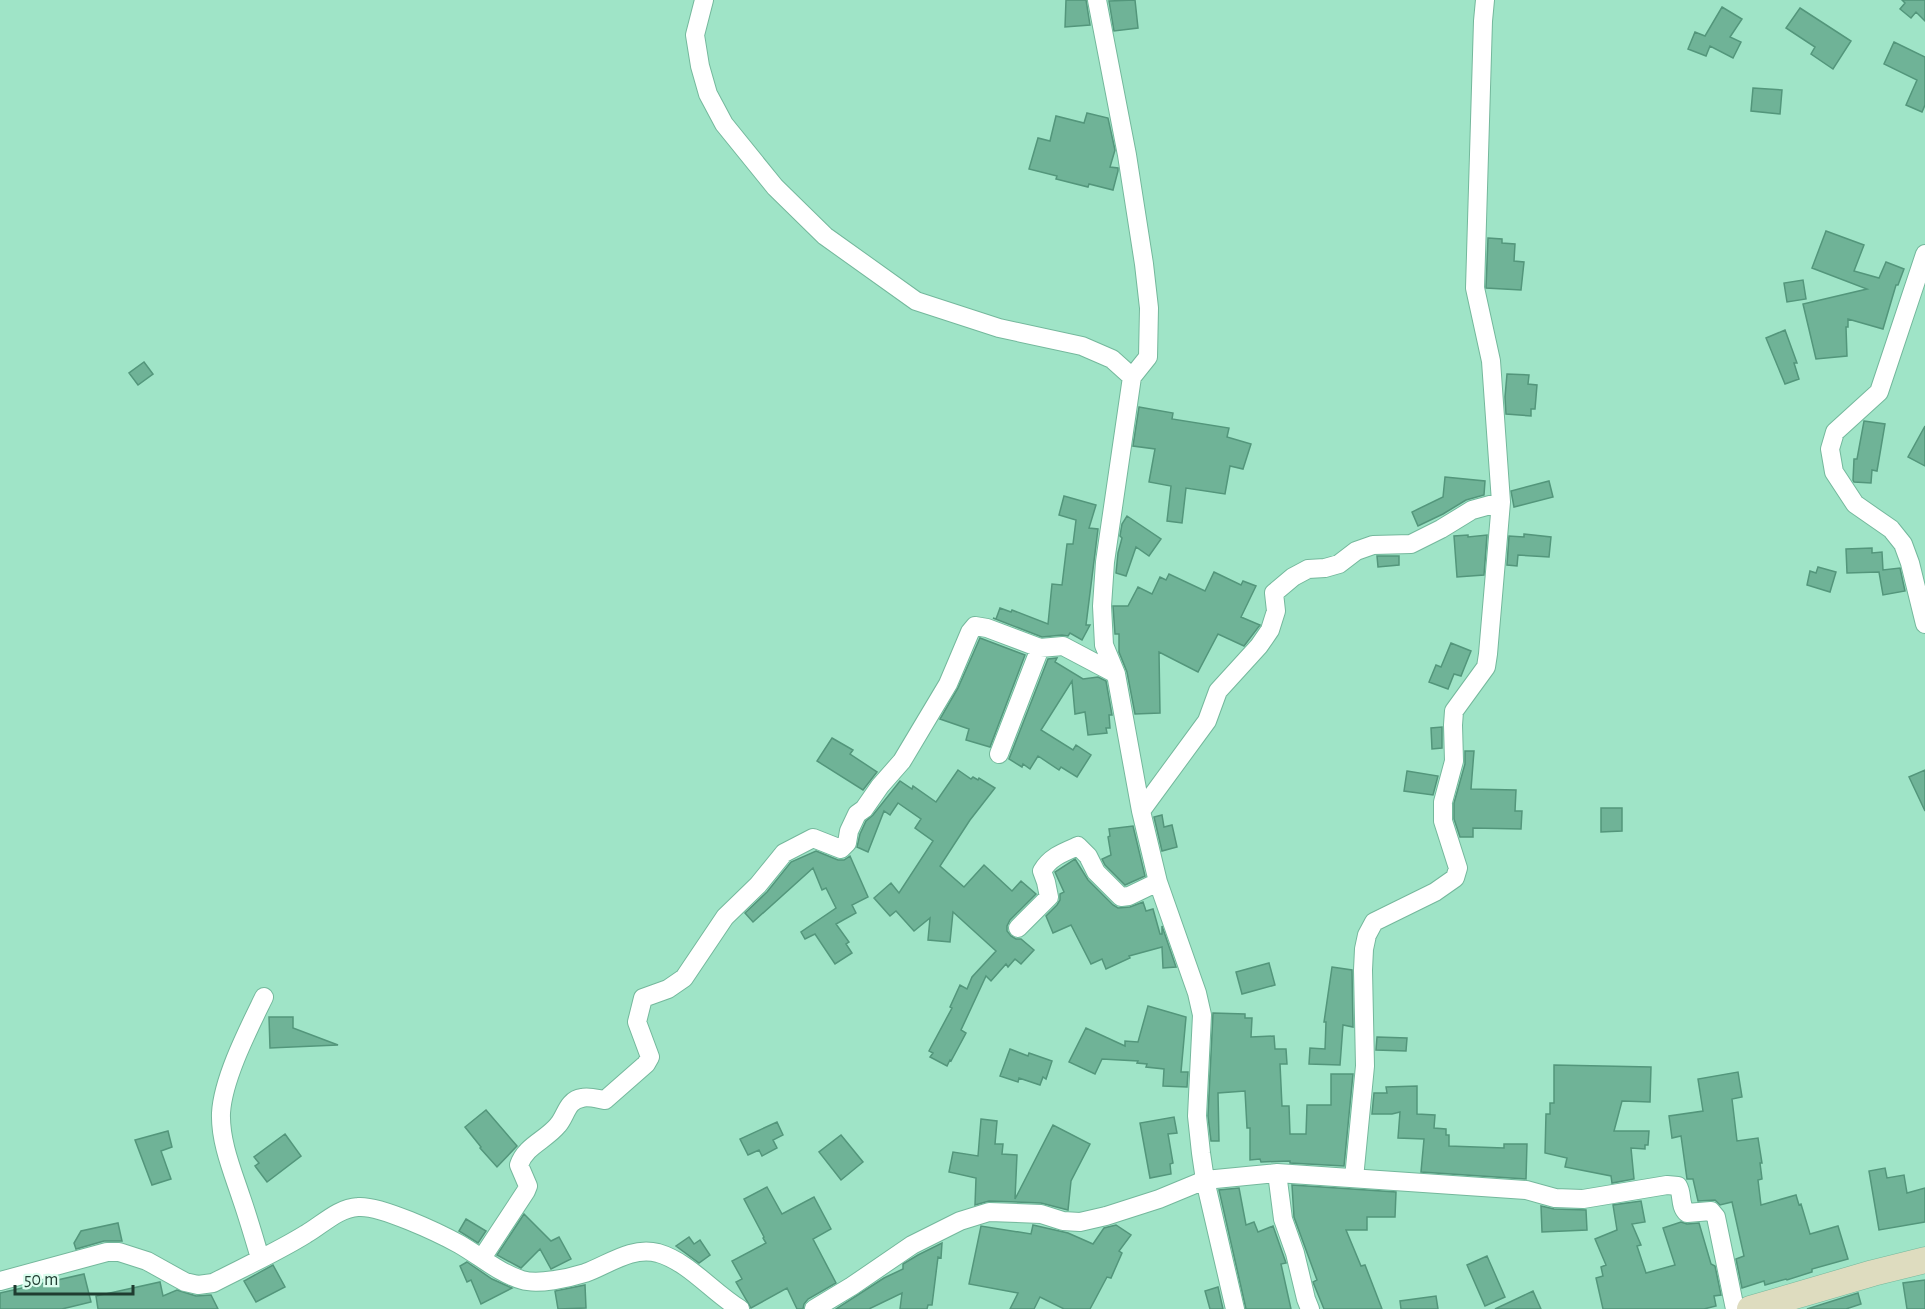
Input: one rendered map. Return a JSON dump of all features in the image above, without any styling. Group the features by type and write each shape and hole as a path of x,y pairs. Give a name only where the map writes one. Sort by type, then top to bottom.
{"main road":[{"path":"1750,1309 1925,1260"}],"street":[{"path":"704,0 695,35 708,94 724,124 775,187 825,236 916,301 999,328 1062,343 1082,345 1112,358 1132,377"},
{"path":"1097,0 1127,155 1149,308 1148,357 1132,377 1105,562 1102,606 1104,645 1116,674 1141,811 1158,882 1197,993 1202,1015 1197,1116 1205,1180 1235,1309"},
{"path":"1354,1178 1365,1066 1364,949 1367,935 1374,922 1435,892 1455,878 1458,868 1443,821 1443,802 1454,761 1454,711 1486,667 1501,502 1491,361 1475,288 1482,32 1485,0"},
{"path":"1925,254 1879,392 1834,432 1830,449 1834,472 1855,504 1891,529 1903,544 1925,624"},
{"path":"1141,811 1207,721 1218,691 1259,646 1270,630 1276,611 1274,593 1293,577 1308,569 1339,564 1356,551 1373,545 1411,544 1472,510 1501,502"},
{"path":"482,1258 528,1186 519,1165 522,1156 558,1126 565,1110 572,1102 582,1098 605,1100 646,1064 650,1057 637,1022 643,998 668,989 684,978 725,917 758,885 784,853 813,838 841,849 847,843 849,831 857,814 864,809 902,761 948,684 970,632 975,626 987,628 1040,648 1063,646 1116,674"},
{"path":"999,754 1040,648"},
{"path":"1018,928 1048,897 1042,871 1047,863 1054,857 1078,846 1088,856 1096,872 1121,897 1129,896 1158,882"},
{"path":"260,1258 228,1160 221,1111 239,1050 264,997"},
{"path":"1277,1173 1283,1219 1310,1309"},
{"path":"814,1309 912,1245 960,1221 989,1212 1041,1214 1063,1221 1080,1222 1159,1199 1205,1180 1277,1173 1304,1174 1321,1178 1354,1178 1526,1190 1556,1198 1583,1199 1667,1185 1678,1186 1682,1206 1687,1213 1711,1211 1716,1217 1735,1309"},
{"path":"0,1281 107,1252 119,1252 147,1261 185,1282 198,1286 213,1282 306,1235 335,1214 358,1207 387,1212 426,1228 459,1244 510,1276 526,1281 541,1282 584,1273 631,1253 655,1252 674,1259 740,1309"}],"building":[{"path":"1066,0 1086,0 1090,25 1065,27"},
{"path":"1135,0 1138,28 1114,31 1109,1"},
{"path":"1902,0 1925,0 1925,21 1916,12 1911,18 1900,9 1905,3"},
{"path":"1722,7 1742,19 1730,37 1741,42 1733,58 1710,46 1706,56 1688,49 1695,32 1705,36"},
{"path":"1800,8 1851,41 1833,69 1811,54 1815,47 1786,28"},
{"path":"1894,42 1925,57 1925,105 1922,112 1906,105 1917,80 1884,64"},
{"path":"1753,88 1782,90 1780,114 1751,111"},
{"path":"1087,113 1108,118 1115,150 1110,167 1118,168 1113,190 1056,179 1057,176 1029,169 1038,138 1050,141 1056,116 1084,123"},
{"path":"1826,231 1864,245 1854,271 1879,278 1886,262 1904,269 1896,285 1883,329 1848,319 1847,356 1816,359 1803,304 1867,289 1812,268"},
{"path":"1488,238 1502,239 1502,243 1515,244 1514,261 1524,262 1521,290 1486,288"},
{"path":"1803,280 1806,299 1787,302 1784,283"},
{"path":"1785,330 1797,363 1794,363 1799,379 1785,384 1766,338"},
{"path":"144,362 153,374 138,385 129,373"},
{"path":"1507,374 1529,375 1528,384 1537,385 1535,409 1531,409 1531,416 1506,414"},
{"path":"1139,407 1173,413 1172,419 1229,428 1227,437 1251,444 1243,469 1230,466 1225,494 1186,488 1182,523 1167,521 1171,486 1149,482 1155,449 1133,446"},
{"path":"1864,421 1885,424 1877,471 1872,470 1871,483 1854,482 1853,480 1854,459 1857,459"},
{"path":"1925,426 1925,466 1908,457"},
{"path":"1445,477 1485,481 1484,495 1466,500 1418,526 1412,512 1443,497"},
{"path":"1549,481 1553,497 1514,507 1511,491"},
{"path":"1064,496 1096,505 1089,528 1098,529 1086,625 1090,625 1082,640 1070,633 1068,636 1042,637 993,618 996,619 1000,608 1011,612 1012,610 1048,624 1052,584 1062,585 1067,544 1073,544 1076,520 1059,515"},
{"path":"1127,516 1161,539 1149,556 1136,547 1126,576 1116,573 1122,524"},
{"path":"1524,534 1551,537 1549,557 1518,555 1517,566 1507,565 1509,536 1524,537"},
{"path":"1468,535 1468,537 1487,535 1484,575 1457,577 1454,536"},
{"path":"1872,548 1872,553 1882,552 1883,570 1900,568 1905,591 1883,595 1879,572 1847,573 1846,549"},
{"path":"1377,556 1399,556 1399,565 1378,567"},
{"path":"1818,567 1836,572 1830,592 1807,585 1810,571 1816,573"},
{"path":"1214,572 1241,585 1243,581 1256,586 1241,617 1260,625 1244,646 1218,634 1198,672 1159,652 1160,713 1135,714 1127,672 1119,652 1119,634 1115,634 1113,606 1128,606 1138,587 1152,594 1160,577 1166,580 1169,574 1205,591"},
{"path":"980,638 1025,655 990,747 966,740 969,729 940,719 958,688"},
{"path":"1451,643 1471,651 1461,676 1454,674 1448,689 1429,682 1436,665 1441,667"},
{"path":"1057,658 1055,662 1083,679 1098,677 1106,681 1112,715 1109,715 1110,728 1106,728 1107,733 1088,735 1085,712 1075,714 1072,681 1041,730 1073,750 1076,745 1091,755 1077,777 1061,767 1059,770 1038,756 1030,769 1009,759 1048,659"},
{"path":"1442,727 1442,748 1432,749 1431,728"},
{"path":"832,738 853,750 850,754 877,772 863,790 817,761"},
{"path":"1465,751 1474,751 1471,789 1516,790 1515,811 1522,811 1521,829 1473,828 1473,837 1460,837 1454,819 1454,803 1465,764"},
{"path":"958,770 971,779 973,777 978,780 979,778 995,788 970,820 940,866 964,887 984,865 1012,891 1021,881 1036,894 1010,920 1007,926 1007,931 1011,936 1021,939 1034,950 1021,964 1015,959 1008,967 1006,964 991,981 986,976 961,1030 966,1033 947,1066 930,1057 933,1053 929,1051 952,1008 950,1007 960,985 967,989 972,977 996,951 953,912 950,942 928,940 930,918 914,931 896,911 890,916 874,898 891,883 899,893 933,841 915,828 921,819 898,803 890,815 884,811 868,852 857,847 866,821 900,781 912,789 913,786 936,802"},
{"path":"1925,770 1925,811 1909,777"},
{"path":"1407,771 1438,776 1433,795 1404,791"},
{"path":"1601,808 1622,808 1622,831 1601,832"},
{"path":"1162,815 1164,827 1172,825 1177,847 1162,851 1154,817"},
{"path":"1133,826 1145,876 1125,885 1102,859 1111,855 1109,829"},
{"path":"816,851 838,860 844,860 850,856 868,897 852,905 856,913 836,924 849,942 846,944 852,953 835,964 815,934 805,939 801,932 836,908 826,888 822,890 813,868 753,922 745,913 767,892 791,862"},
{"path":"1075,859 1088,880 1113,905 1118,908 1130,907 1143,902 1146,911 1153,909 1160,934 1162,934 1162,926 1176,967 1163,968 1162,947 1129,956 1130,958 1106,969 1102,959 1091,964 1071,925 1053,933 1046,916 1057,905 1060,894 1064,892 1055,872"},
{"path":"1269,963 1275,985 1242,994 1236,972"},
{"path":"1332,967 1352,970 1353,1027 1343,1025 1340,1065 1309,1064 1310,1048 1325,1049 1326,1022 1324,1022"},
{"path":"1148,1006 1186,1017 1181,1072 1188,1072 1187,1087 1163,1086 1164,1069 1146,1067 1147,1064 1137,1063 1138,1061 1102,1059 1095,1074 1069,1062 1086,1028 1125,1046 1125,1041 1138,1042"},
{"path":"1213,1013 1245,1014 1245,1018 1252,1018 1251,1037 1274,1036 1275,1049 1286,1049 1287,1064 1280,1064 1282,1106 1289,1106 1290,1134 1306,1134 1307,1105 1331,1105 1331,1074 1353,1074 1344,1166 1250,1160 1250,1128 1247,1128 1245,1091 1218,1093 1219,1141 1211,1141 1208,1116"},
{"path":"269,1017 293,1017 293,1028 338,1045 270,1048"},
{"path":"1377,1037 1407,1038 1406,1051 1376,1050"},
{"path":"1010,1049 1052,1061 1046,1079 1043,1077 1040,1085 1019,1078 1018,1082 1000,1076"},
{"path":"1554,1065 1651,1067 1650,1102 1622,1101 1614,1131 1649,1131 1648,1145 1645,1145 1645,1149 1631,1148 1634,1179 1612,1183 1611,1176 1565,1167 1567,1158 1545,1153 1546,1114 1550,1114 1550,1103 1554,1103"},
{"path":"1738,1072 1742,1097 1732,1099 1737,1141 1758,1138 1762,1163 1760,1163 1762,1179 1758,1180 1761,1205 1796,1195 1810,1234 1838,1226 1848,1259 1812,1269 1812,1272 1787,1280 1765,1285 1764,1281 1742,1288 1736,1259 1744,1256 1732,1202 1720,1205 1715,1200 1698,1201 1693,1179 1687,1179 1681,1136 1672,1138 1669,1116 1703,1111 1698,1079"},
{"path":"1417,1086 1417,1114 1435,1115 1434,1128 1446,1129 1446,1135 1449,1135 1449,1146 1504,1148 1504,1144 1527,1144 1526,1179 1421,1172 1424,1139 1398,1138 1400,1112 1372,1114 1374,1093 1387,1093 1386,1087"},
{"path":"486,1110 517,1146 497,1167 465,1127"},
{"path":"1174,1117 1177,1133 1168,1134 1173,1163 1170,1164 1171,1174 1150,1178 1140,1123"},
{"path":"981,1119 997,1121 995,1144 1003,1144 1002,1154 1017,1155 1015,1199 1053,1125 1090,1144 1071,1181 1068,1210 1041,1203 989,1201 975,1205 976,1178 949,1172 953,1152 978,1156"},
{"path":"777,1122 783,1135 773,1140 777,1148 762,1156 759,1150 748,1155 740,1139"},
{"path":"168,1131 172,1147 161,1151 171,1179 152,1185 135,1140"},
{"path":"285,1134 301,1156 267,1182 255,1166 259,1163 254,1157"},
{"path":"841,1135 863,1162 841,1180 819,1152"},
{"path":"1885,1168 1887,1178 1904,1175 1907,1193 1925,1188 1925,1222 1879,1230 1869,1171"},
{"path":"1292,1185 1396,1192 1395,1217 1367,1217 1367,1230 1346,1230 1361,1266 1365,1265 1382,1309 1324,1309 1313,1282 1317,1280 1294,1217"},
{"path":"767,1187 782,1214 814,1197 831,1229 813,1239 836,1283 808,1299 803,1309 797,1309 787,1288 751,1308 736,1282 742,1279 732,1261 766,1243 744,1199"},
{"path":"1239,1188 1246,1225 1254,1222 1258,1232 1273,1226 1286,1263 1281,1264 1291,1309 1246,1309 1219,1190"},
{"path":"1641,1201 1645,1222 1632,1224 1641,1245 1637,1246 1646,1273 1675,1265 1663,1228 1681,1222 1699,1223 1711,1264 1715,1266 1721,1295 1714,1296 1716,1306 1704,1309 1603,1309 1596,1278 1603,1276 1601,1267 1606,1265 1595,1239 1617,1230 1613,1205"},
{"path":"1541,1206 1554,1209 1586,1210 1587,1230 1542,1232"},
{"path":"524,1214 551,1241 559,1237 571,1259 551,1269 540,1249 521,1268 497,1255"},
{"path":"466,1219 486,1231 478,1243 459,1231"},
{"path":"118,1223 122,1241 104,1241 76,1249 74,1243 81,1231"},
{"path":"1033,1225 1068,1233 1093,1244 1104,1228 1116,1225 1131,1235 1119,1251 1122,1253 1111,1278 1107,1277 1090,1309 1064,1309 1040,1297 1034,1309 1010,1309 1018,1293 969,1284 981,1226 1031,1234"},
{"path":"689,1237 694,1244 700,1240 710,1255 699,1263 676,1246"},
{"path":"942,1243 932,1305 928,1305 927,1309 900,1309 902,1293 869,1309 836,1309 884,1278 903,1269 903,1264"},
{"path":"1487,1256 1505,1297 1485,1306 1467,1265"},
{"path":"467,1262 492,1279 512,1288 481,1304 471,1280 467,1282 460,1266"},
{"path":"273,1265 285,1287 256,1302 244,1281"},
{"path":"84,1274 91,1302 62,1309 0,1309 0,1293"},
{"path":"1925,1280 1925,1309 1907,1309 1903,1283"},
{"path":"160,1282 163,1296 177,1290 196,1296 211,1295 218,1309 98,1309 96,1296"},
{"path":"585,1285 586,1308 558,1309 555,1291"},
{"path":"1218,1287 1223,1309 1210,1309 1205,1291"},
{"path":"1533,1291 1541,1309 1495,1309"},
{"path":"1858,1293 1861,1304 1846,1309 1807,1309"},
{"path":"1436,1296 1438,1309 1401,1309 1400,1301"}]}
